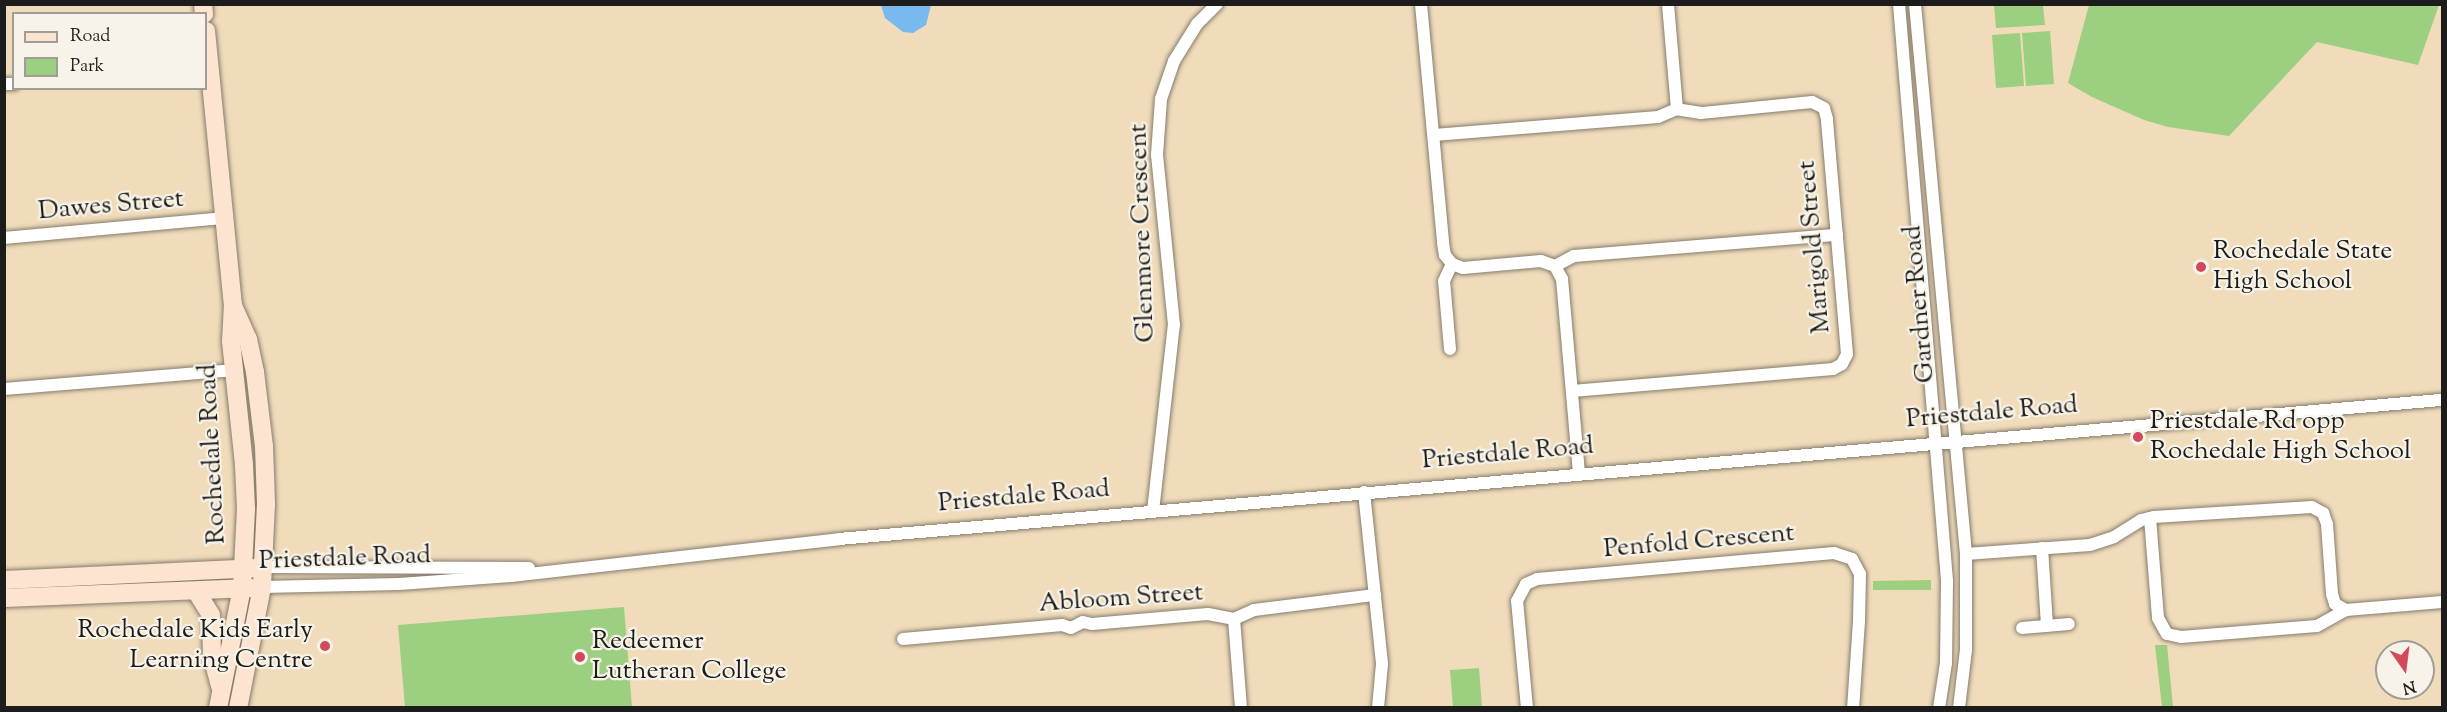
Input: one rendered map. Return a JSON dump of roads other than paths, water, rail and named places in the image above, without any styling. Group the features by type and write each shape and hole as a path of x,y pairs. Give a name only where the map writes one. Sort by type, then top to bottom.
{"main road":[{"name":"Rochedale Road","path":"207,67 232,303 231,341 244,465 242,588 220,700"},
{"name":"Rochedale Road","path":"232,303 248,339 262,423 266,504 262,587 238,708"},
{"name":"Priestdale Road","path":"4,580 264,567"},
{"name":"Priestdale Road","path":"4,598 262,587"},
{"path":"196,591 211,615 212,656 220,700"}],"street":[{"name":"Glenmore Crescent","path":"1153,511 1174,325 1157,155 1161,99 1174,60 1197,24 1216,4"},
{"path":"1421,4 1444,255 1452,264 1462,268 1541,261 1555,266 1562,279 1579,473"},
{"path":"1434,135 1658,117 1677,109 1668,4"},
{"name":"Gardner Road","path":"1899,4 1948,600 1946,663 1939,708"},
{"name":"Gardner Road","path":"1915,4 1966,554 1966,650 1959,708"},
{"name":"Marigold Street","path":"1572,391 1833,369 1842,364 1847,354 1827,119 1824,108 1812,102 1701,113 1677,109"},
{"name":"Dawes Street","path":"4,238 222,218"},
{"path":"1555,266 1574,256 1837,235"},
{"path":"1450,349 1444,281 1452,264"},
{"path":"4,389 234,370"},
{"name":"Priestdale Road","path":"262,587 399,584 511,576 776,545 1579,473 2442,400"},
{"path":"1364,492 1382,664 1378,708"},
{"path":"1966,554 2090,544 2114,537 2150,518 2312,507 2323,513 2327,524 2335,604 2346,609"},
{"path":"2150,518 2158,618 2167,634 2181,637 2317,626 2346,609 2442,602"},
{"path":"2042,548 2047,626"},
{"name":"Penfold Crescent","path":"1527,708 1517,600 1526,584 1546,578 1834,553 1852,559 1860,574 1859,631 1853,708"},
{"name":"Priestdale Road","path":"264,567 579,567"},
{"name":"Abloom Street","path":"903,639 1062,625 1071,628 1083,622 1092,624 1208,614 1234,619 1254,610 1375,595"},
{"path":"1234,619 1241,708"},
{"path":"2022,628 2069,624"}],"water":[{"path":"881,4 931,5 926,25 913,33 903,32 885,18"}],"place":[{"name":"Rochedale State High School","path":"2201,267"},
{"name":"Priestdale Rd opp Rochedale High School","path":"2138,437"},
{"name":"Rochedale Kids Early Learning Centre","path":"325,646"},
{"name":"Redeemer Lutheran College","path":"580,657"}]}
